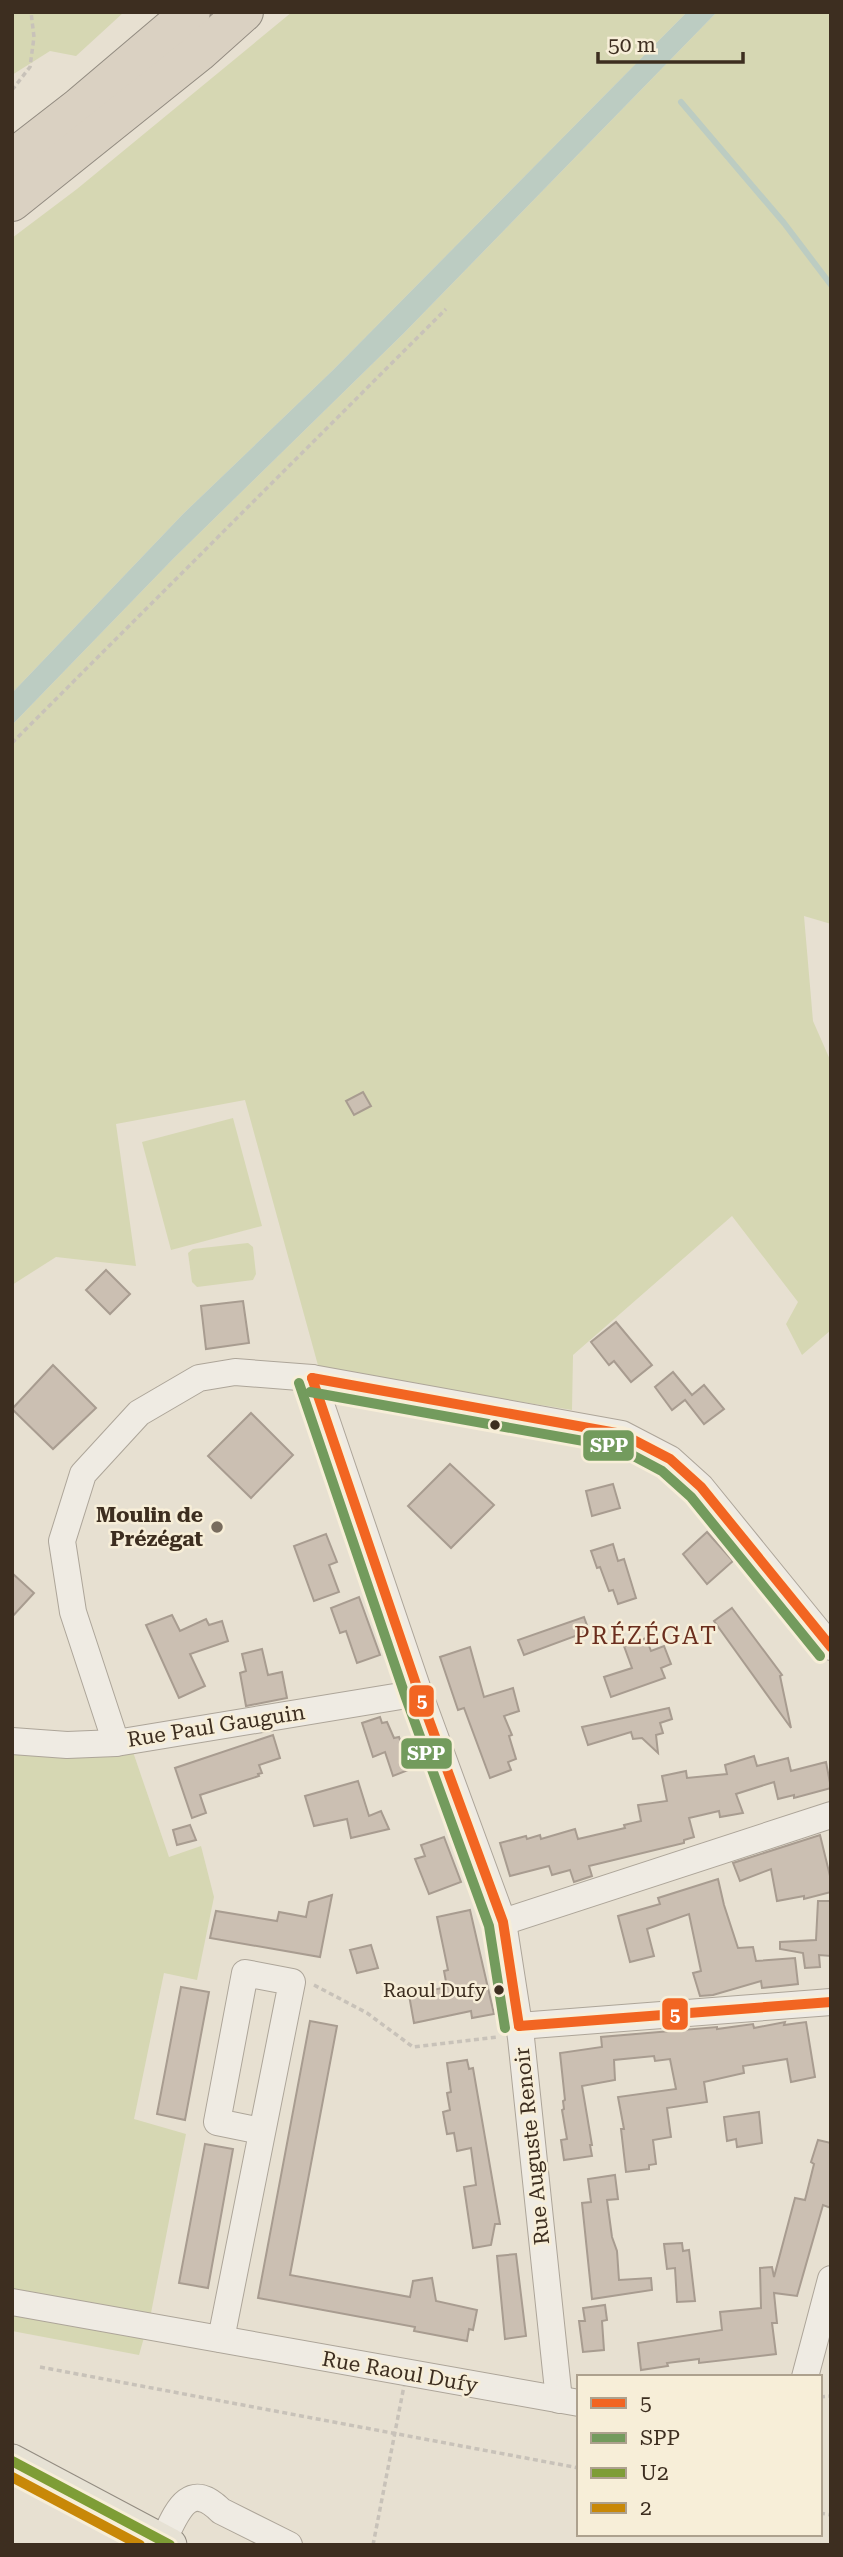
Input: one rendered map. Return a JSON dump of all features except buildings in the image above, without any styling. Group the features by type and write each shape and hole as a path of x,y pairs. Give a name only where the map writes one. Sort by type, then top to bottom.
{"highway":[{"path":"12,159 79,107 191,12"},
{"path":"12,202 198,53 243,12"}],"main road":[{"path":"12,2461 167,2543"}],"street":[{"path":"116,1743 73,1612 62,1541 83,1474 139,1413 199,1378 235,1372 312,1378 622,1434 670,1459 701,1487 831,1647"},
{"name":"Rue Auguste Renoir","path":"312,1378 419,1693 503,1922 569,2402"},
{"name":"Rue Paul Gauguin","path":"12,1741 67,1745 116,1743 419,1693"},
{"path":"503,1922 831,1815"},
{"path":"221,2339 292,1982 245,1973 217,2122 261,2132"},
{"path":"520,2032 831,2002"},
{"path":"806,2375 830,2288"},
{"name":"Rue Raoul Dufy","path":"12,2302 569,2402"},
{"path":"167,2543 180,2506 186,2500 196,2497 213,2503 220,2511 289,2545"}],"path":[{"path":"12,90 30,67 34,37 32,12"},
{"path":"12,743 446,309"},
{"path":"292,1982 314,1984 367,2013 413,2047 520,2032"},
{"path":"40,2368 577,2468"},
{"path":"373,2545 404,2386"}],"green space":[{"path":"12,12 124,12 76,56 50,51 12,75"},
{"path":"292,12 687,12 333,370 183,514 12,693 12,238 77,189"},
{"path":"717,12 831,12 831,924 804,916 813,1021 831,1062 831,1330 802,1355 786,1324 798,1302 732,1216 573,1355 572,1410 319,1369 245,1100 116,1124 136,1266 56,1257 12,1285 12,725 174,558 404,333"},
{"path":"233,1118 262,1226 171,1250 142,1142"},
{"path":"248,1243 253,1247 256,1274 253,1280 197,1287 192,1282 188,1253 193,1249"},
{"path":"132,1749 169,1857 201,1846 214,1897 197,1980 164,1973 134,2119 186,2134 151,2313 139,2355 12,2331 12,1750"}],"shaded area":[{"path":"687,12 717,12 404,333 174,558 12,725 12,693 183,514 333,370"}],"waterway":[{"path":"681,102 784,223 831,285"}],"transit line":[{"name":"5","path":"312,1378 419,1693 503,1922 519,2026"},
{"name":"5","path":"312,1378 622,1434 670,1459 701,1487 831,1647"},
{"name":"SPP","path":"299,1383 406,1698 489,1926 505,2028"},
{"name":"SPP","path":"310,1392 617,1447 662,1471 691,1497 820,1656"},
{"name":"5","path":"519,2026 831,2002"},
{"name":"U2","path":"12,2461 170,2545"},
{"name":"2","path":"12,2477 140,2545"}],"place":[{"name":"Moulin de Prézégat","path":"217,1527"},
{"name":"Raoul Dufy","path":"499,1990"}],"district":[{"name":"PRÉZÉGAT","path":"646,1636"}]}
